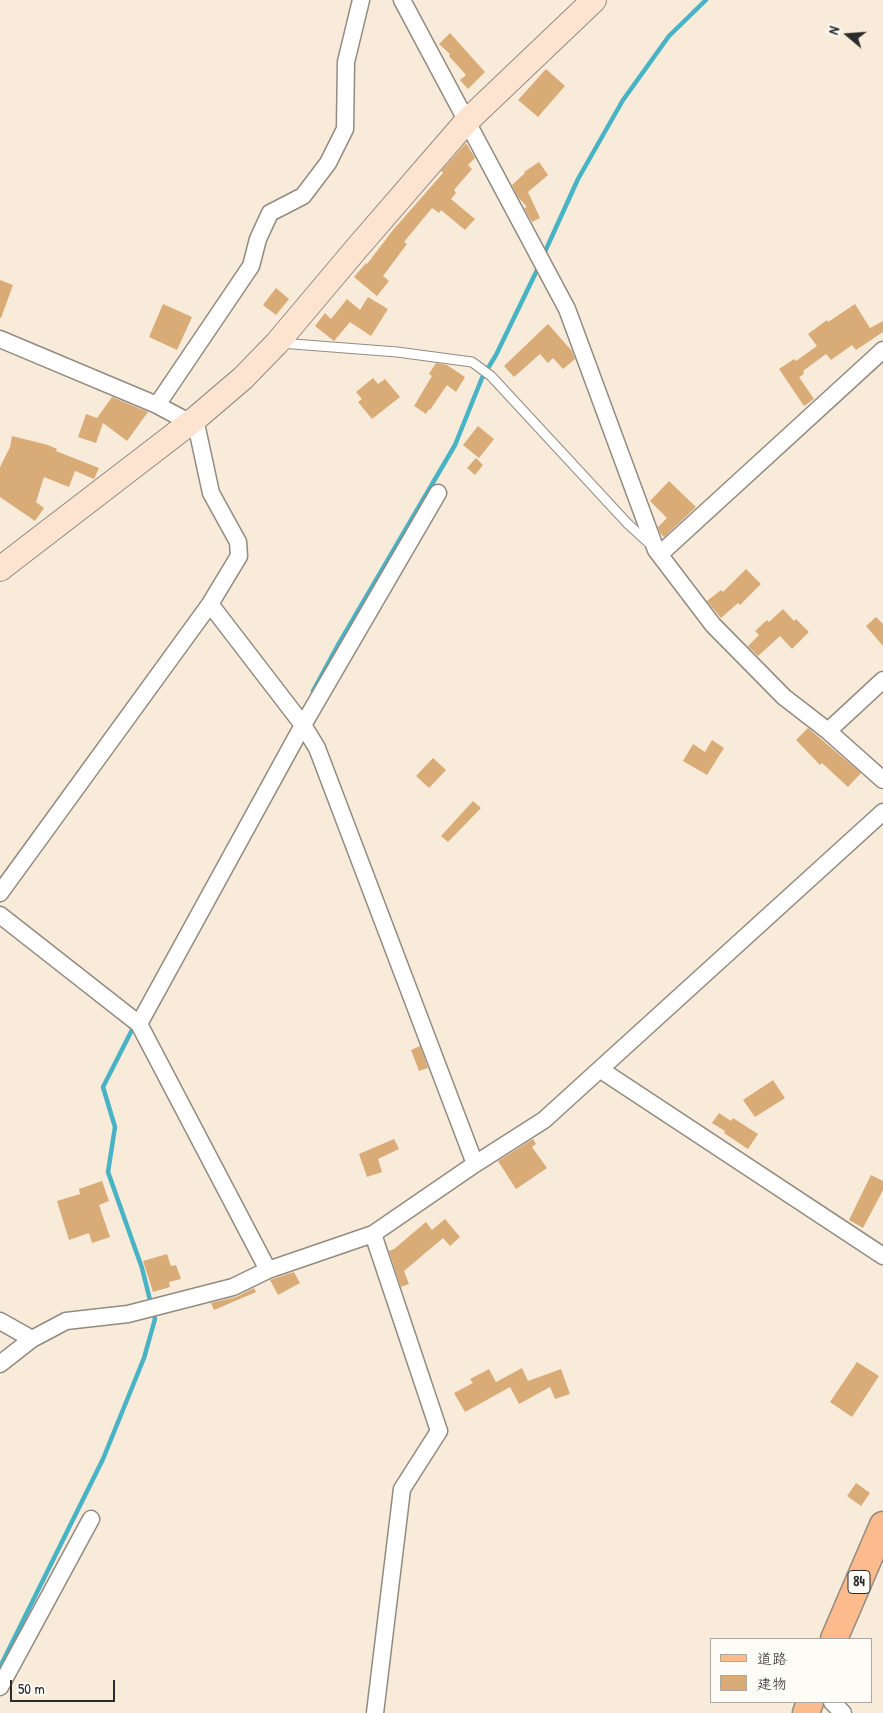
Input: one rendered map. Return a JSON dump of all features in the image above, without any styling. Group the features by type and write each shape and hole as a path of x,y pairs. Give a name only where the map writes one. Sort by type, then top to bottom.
{"main road":[{"name":"84","path":"834,1638 883,1525"}],"street":[{"path":"157,405 251,266 258,239 270,213 303,196 328,163 345,129 346,62 361,0"},
{"path":"402,0 567,309 658,552 713,625 784,697 828,731 883,780"},
{"path":"0,569 192,421 243,378 277,343 466,122 594,0"},
{"path":"0,339 192,421"},
{"path":"658,552 883,350"},
{"path":"0,893 210,604 239,556 238,542 211,493 192,421"},
{"path":"139,1024 303,725 438,494"},
{"path":"210,604 303,725 317,748 475,1164"},
{"path":"828,731 883,680"},
{"path":"0,1364 32,1339 66,1321 128,1314 233,1287 268,1270 373,1234 475,1164 544,1120 883,812"},
{"path":"0,915 139,1024 268,1270"},
{"path":"601,1070 883,1256"},
{"path":"373,1234 439,1431 402,1489 375,1713"},
{"path":"0,1321 32,1339"},
{"path":"0,1687 91,1519"},
{"path":"833,1703 843,1713"}],"lane":[{"path":"277,343 397,352 472,362 491,376 628,524 658,552"}],"building":[{"path":"450,33 485,72 468,89 460,80 466,75 449,56 450,54 439,44"},
{"path":"546,69 565,86 538,117 518,100"},
{"path":"466,143 475,158 468,165 472,169 454,190 456,193 451,199 475,219 465,230 441,210 439,213 432,208 404,242 407,244 383,276 389,281 377,296 354,277 367,264 393,230 443,173 441,171"},
{"path":"539,162 548,175 528,192 540,218 532,222 524,208 527,207 518,197 512,185 524,172"},
{"path":"0,280 13,285 1,318 0,318"},
{"path":"276,288 289,299 276,315 263,305"},
{"path":"368,297 388,309 371,336 350,322 334,341 315,326 325,313 331,319 347,299 360,310"},
{"path":"163,304 192,317 177,350 149,337"},
{"path":"855,304 870,328 883,321 883,332 856,350 852,345 831,360 826,354 803,371 804,374 799,377 814,399 804,406 779,369 794,359 796,361 817,346 808,334 827,320 828,322"},
{"path":"548,324 572,351 575,359 563,369 553,358 548,363 540,354 514,377 504,366"},
{"path":"436,363 447,365 465,377 456,392 447,385 426,414 414,406 432,376 429,374"},
{"path":"373,378 378,384 385,379 400,397 372,419 358,402 362,399 356,392"},
{"path":"112,397 148,412 127,441 103,423 96,443 78,437 86,414 97,418"},
{"path":"478,426 494,439 479,458 463,445"},
{"path":"12,436 48,445 57,449 56,451 99,468 94,479 75,471 69,487 44,477 36,502 44,508 35,521 0,497 0,467 10,447"},
{"path":"476,458 483,465 475,475 467,468"},
{"path":"669,481 696,507 664,537 658,527 667,518 650,501"},
{"path":"746,569 761,584 740,605 738,603 721,618 707,601 721,590 723,592"},
{"path":"783,609 794,621 796,619 809,632 792,649 780,636 758,656 748,646 759,635 755,631 767,620 769,622"},
{"path":"876,617 883,624 883,646 866,626"},
{"path":"808,728 861,773 848,787 822,763 820,765 796,740"},
{"path":"712,740 724,748 707,775 683,761 693,744 705,752"},
{"path":"433,758 446,770 429,788 416,776"},
{"path":"473,801 481,808 448,842 441,836"},
{"path":"420,1046 428,1068 419,1071 411,1050"},
{"path":"773,1080 785,1098 755,1117 743,1100"},
{"path":"719,1113 731,1121 733,1118 758,1134 748,1149 712,1123"},
{"path":"394,1139 399,1149 378,1159 382,1172 367,1177 359,1154"},
{"path":"533,1139 536,1144 532,1147 547,1168 516,1189 498,1161"},
{"path":"871,1175 883,1181 883,1190 863,1228 849,1220"},
{"path":"102,1181 109,1201 99,1205 110,1237 92,1243 89,1233 69,1240 57,1201 80,1194 79,1189"},
{"path":"445,1219 460,1237 450,1246 443,1238 404,1271 409,1284 401,1287 389,1251 394,1249 426,1222 432,1230"},
{"path":"167,1254 171,1266 176,1265 181,1279 169,1282 170,1287 153,1292 143,1261"},
{"path":"294,1272 300,1283 278,1295 270,1280"},
{"path":"254,1288 256,1292 214,1310 211,1303 236,1297"},
{"path":"857,1362 879,1376 852,1417 830,1402"},
{"path":"522,1368 528,1381 561,1369 570,1394 555,1399 550,1387 519,1404 510,1387 465,1412 454,1393 473,1383 470,1379 489,1369 496,1382"},
{"path":"856,1483 870,1493 861,1506 847,1496"}],"waterway":[{"path":"543,256 578,179 623,100 669,36 706,0"},
{"path":"313,691 455,445 482,378 496,355 539,266"},
{"path":"135,1024 103,1087 115,1127 108,1172 142,1268 151,1304"},
{"path":"0,1667 103,1459 144,1358 155,1319 153,1312"}]}
